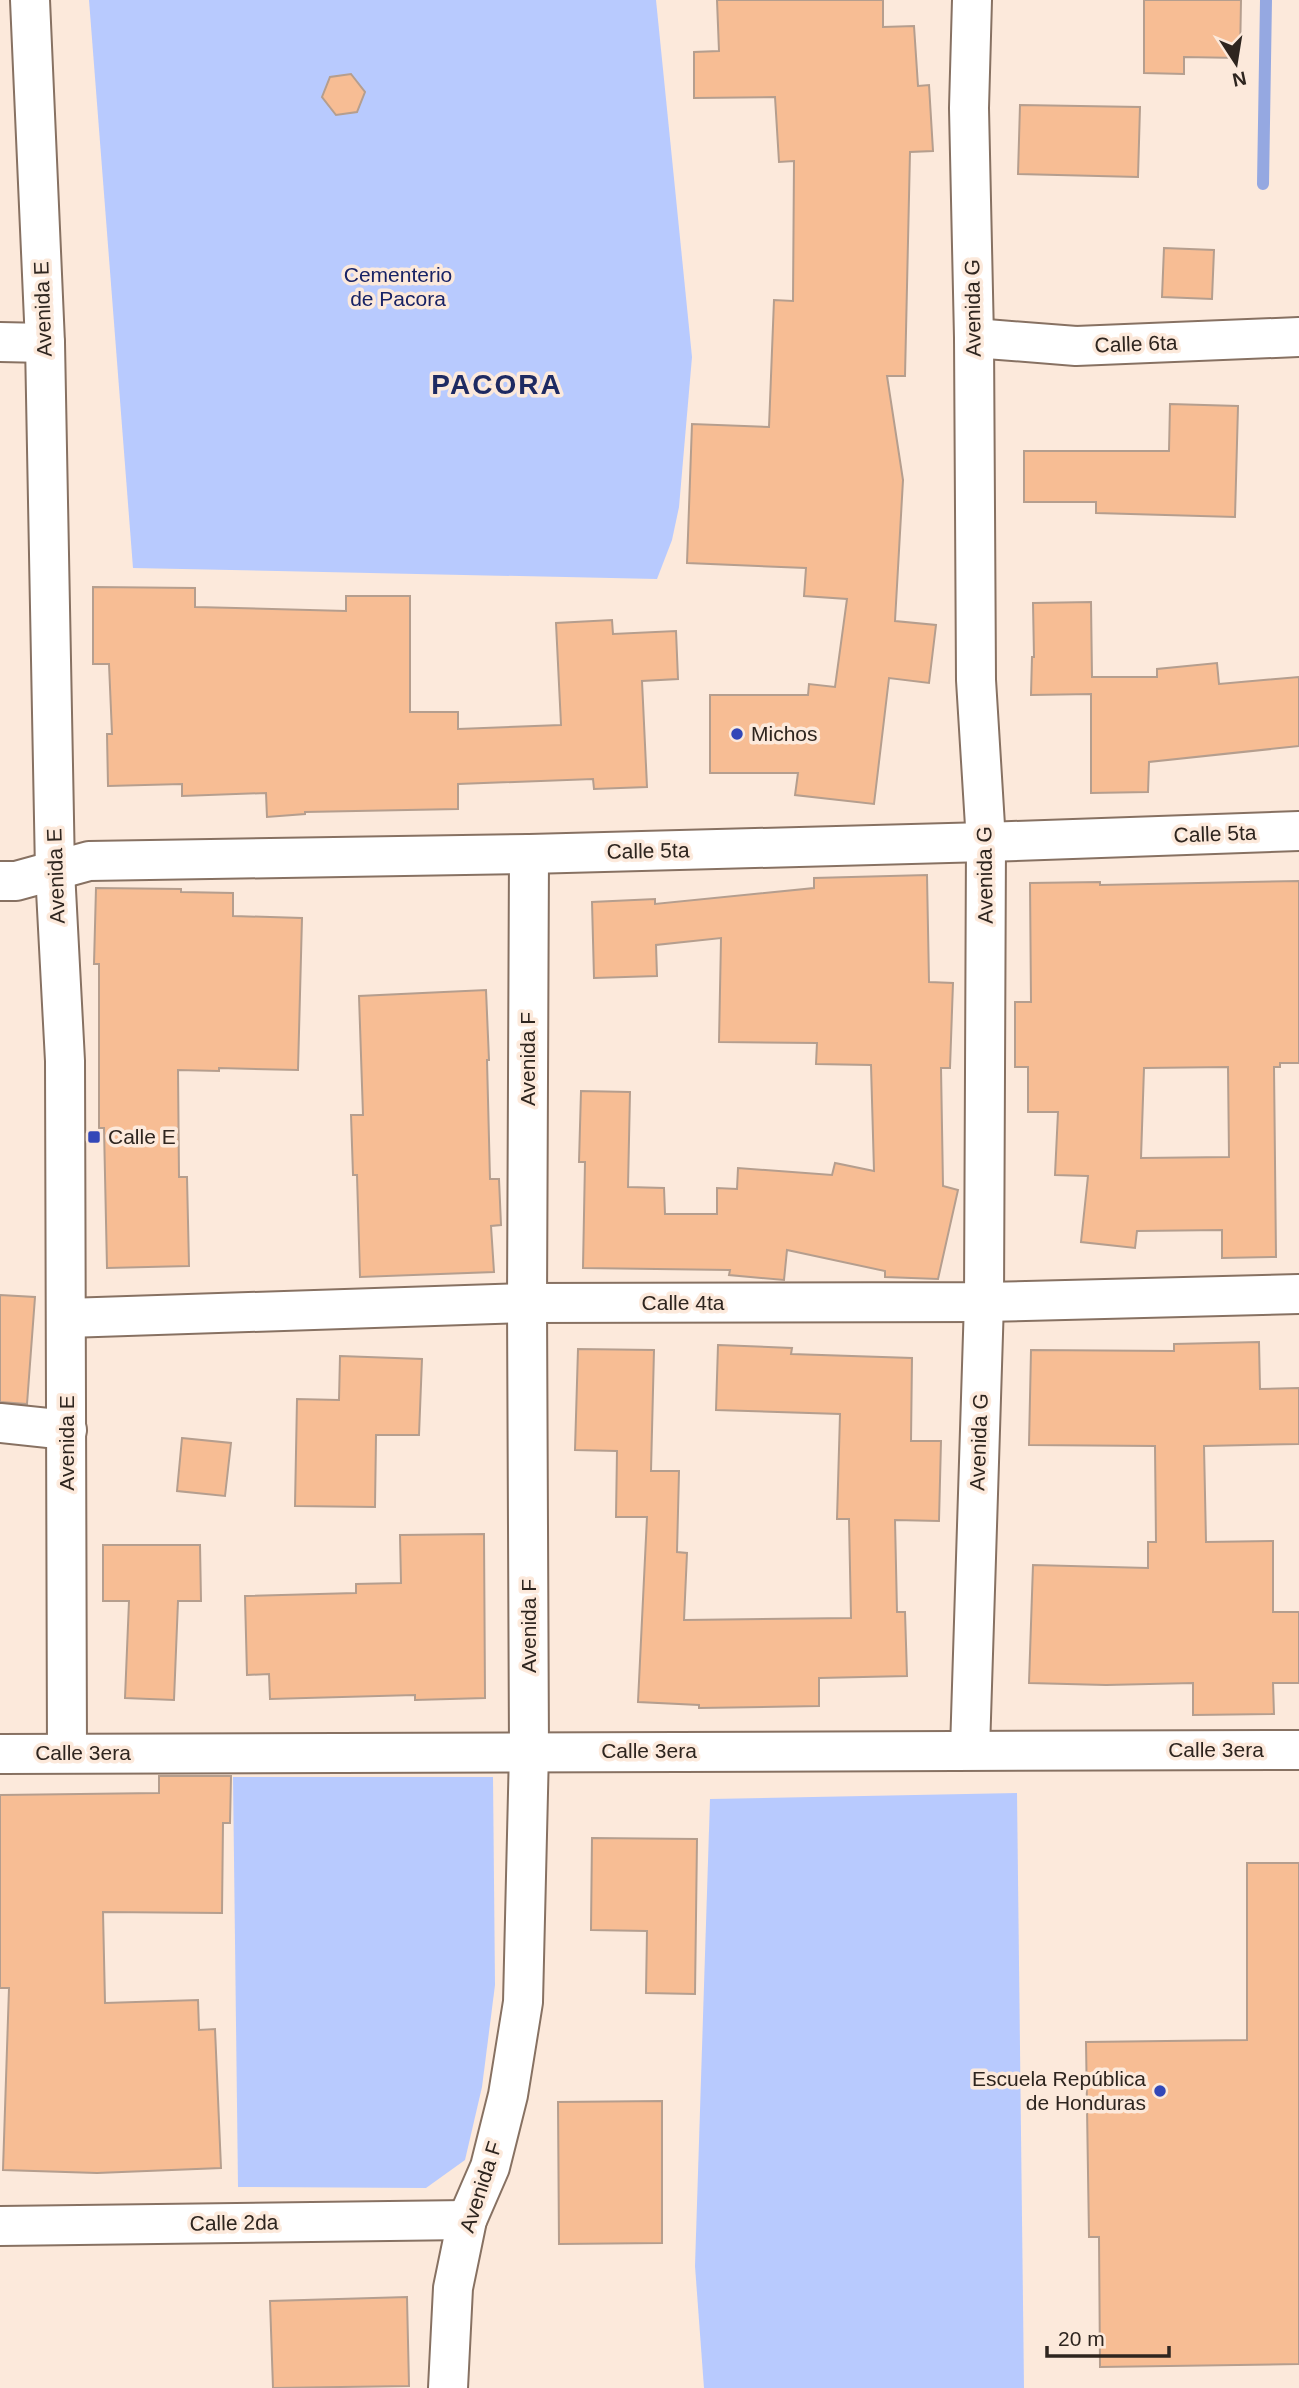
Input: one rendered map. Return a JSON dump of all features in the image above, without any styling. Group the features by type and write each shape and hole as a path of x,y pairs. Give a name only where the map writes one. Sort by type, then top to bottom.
{"street":[{"name":"Avenida E","path":"30,0 45,343 55,871 65,1061 67,1753"},
{"name":"Avenida G","path":"970,1750 984,1302 986,842 976,680 974,338 969,108 972,0"},
{"name":"Calle 6ta","path":"974,338 1076,346 1299,337"},
{"path":"0,342 45,343"},
{"name":"Calle 5ta","path":"0,881 16,881 89,861 529,854 1299,831"},
{"name":"Avenida F","path":"448,2388 453,2288 467,2220 490,2167 508,2095 523,2002 530,1751 527,1303 529,854"},
{"name":"Calle 4ta","path":"67,1318 527,1303 984,1302 1299,1294"},
{"path":"0,1423 67,1430"},
{"name":"Calle 3era","path":"0,1754 1299,1750"},
{"name":"Calle 2da","path":"0,2226 467,2220"}],"green space":[{"name":"Cementerio de Pacora","path":"89,0 656,0 692,357 679,507 672,540 657,579 133,568"},
{"path":"233,1777 493,1777 495,1985 482,2087 465,2160 426,2188 238,2187"},
{"path":"1017,1793 1024,2388 704,2388 695,2266 710,1799"}],"building":[{"path":"717,0 883,0 883,27 914,26 918,86 929,85 933,151 910,152 905,376 887,376 903,480 895,621 936,625 929,683 889,678 874,804 795,795 798,773 710,773 710,695 808,695 809,684 835,687 847,599 804,596 806,568 687,563 692,424 769,427 774,300 793,301 794,161 779,162 775,97 694,98 694,52 719,51"},
{"path":"1144,0 1241,0 1240,58 1184,57 1184,74 1144,73"},
{"path":"351,74 365,92 357,112 336,115 322,97 330,77"},
{"path":"1020,105 1140,107 1138,177 1018,174"},
{"path":"1164,248 1214,250 1212,299 1162,297"},
{"path":"1170,404 1238,406 1235,517 1096,513 1096,502 1024,502 1024,451 1169,451"},
{"path":"93,587 195,588 195,607 346,611 346,596 410,596 410,712 458,712 458,729 561,725 556,623 612,620 613,634 676,631 678,679 642,681 647,787 594,789 593,779 458,784 458,809 305,812 267,817 266,793 182,796 182,784 108,786 107,734 112,734 109,664 93,664"},
{"path":"1091,602 1092,677 1157,677 1157,669 1217,663 1219,684 1299,677 1299,746 1149,762 1148,792 1091,793 1091,694 1031,695 1034,657 1033,603"},
{"path":"927,875 929,982 953,983 950,1068 941,1068 943,1186 958,1190 938,1279 885,1277 885,1271 787,1250 784,1280 729,1275 730,1270 583,1268 585,1162 579,1162 581,1091 630,1092 628,1187 664,1188 665,1214 717,1214 717,1188 737,1189 738,1168 832,1175 835,1163 874,1171 871,1065 816,1064 817,1043 719,1042 721,938 656,945 657,976 594,978 592,902 655,899 655,904 814,888 814,878"},
{"path":"1299,881 1299,1063 1280,1063 1280,1067 1274,1067 1276,1257 1222,1258 1222,1230 1137,1231 1135,1248 1081,1242 1088,1176 1055,1175 1058,1112 1028,1112 1028,1067 1015,1067 1015,1002 1031,1002 1030,883 1100,882 1100,885","holes":["1228,1067 1229,1157 1141,1158 1144,1068"]},
{"path":"96,888 181,889 181,892 233,893 233,916 302,918 298,1070 178,1070 179,1177 187,1177 189,1266 107,1268 104,1128 99,1128 99,964 94,964"},
{"path":"486,990 490,1179 499,1179 501,1225 491,1226 494,1272 360,1277 357,1175 353,1175 351,1115 363,1115 359,996"},
{"path":"0,1295 35,1297 27,1404 0,1402"},
{"path":"1259,1342 1260,1389 1299,1388 1299,1444 1204,1446 1206,1542 1273,1541 1273,1612 1299,1612 1299,1683 1273,1683 1274,1714 1193,1715 1193,1683 1029,1683 1033,1565 1148,1568 1148,1542 1156,1542 1155,1446 1029,1445 1031,1350 1174,1351 1174,1344"},
{"path":"718,1345 792,1348 791,1354 912,1358 911,1441 941,1441 939,1521 895,1520 897,1612 905,1612 907,1676 819,1678 819,1706 699,1708 699,1705 638,1702 647,1517 616,1517 617,1451 575,1450 578,1349 654,1350 651,1471 679,1471 677,1552 687,1553 684,1620 851,1618 849,1519 837,1519 840,1414 716,1410"},
{"path":"340,1356 422,1359 419,1435 376,1435 375,1507 295,1506 297,1399 339,1400"},
{"path":"182,1438 231,1443 225,1496 177,1491"},
{"path":"484,1534 485,1698 415,1700 415,1695 270,1699 269,1674 247,1675 245,1596 356,1593 356,1584 401,1583 400,1535"},
{"path":"103,1545 200,1545 201,1601 178,1601 174,1700 125,1698 129,1601 103,1601"},
{"path":"159,1776 231,1776 230,1823 223,1823 222,1913 103,1912 105,2003 198,2000 199,2030 215,2029 221,2168 97,2173 3,2170 9,1988 0,1988 0,1795 159,1793"},
{"path":"592,1838 697,1839 695,1994 646,1993 647,1931 591,1930"},
{"path":"1247,1863 1299,1863 1299,2364 1100,2367 1099,2237 1089,2237 1086,2042 1247,2040"},
{"path":"662,2101 662,2243 559,2244 558,2102"},
{"path":"407,2297 409,2386 273,2388 270,2301"}],"waterway":[{"path":"1263,184 1266,0"}],"place":[{"name":"Michos","path":"737,734"},
{"name":"Calle E","path":"94,1137"},
{"name":"Escuela República de Honduras","path":"1160,2091"}],"district":[{"name":"PACORA","path":"497,384"}]}
